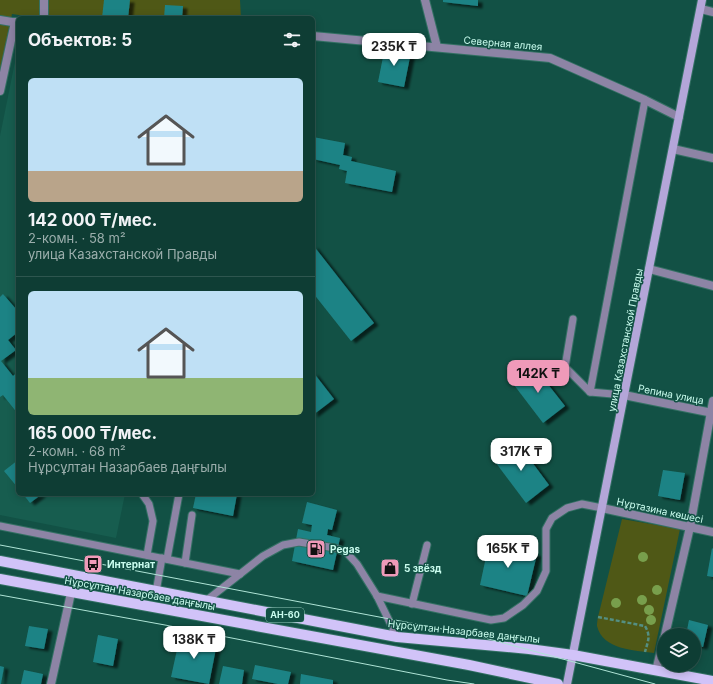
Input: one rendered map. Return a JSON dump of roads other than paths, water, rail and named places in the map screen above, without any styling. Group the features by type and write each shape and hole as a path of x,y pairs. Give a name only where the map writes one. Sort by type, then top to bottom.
{"main road":[{"name":"Нұрсұлтан Назарбаев даңғылы","path":"0,562 398,637 529,649 572,655 713,681"},
{"name":"Нұрсұлтан Назарбаев даңғылы","path":"0,579 470,665 558,684"}],"street":[{"path":"44,0 44,16"},
{"path":"425,0 437,47"},
{"name":"улица Казахстанской Правды","path":"567,684 702,0"},
{"path":"701,9 713,12"},
{"path":"0,20 16,22 0,91"},
{"name":"Северная аллея","path":"315,36 550,58 645,100 679,117"},
{"path":"673,149 713,158"},
{"path":"649,269 713,286"},
{"name":"Репина улица","path":"624,395 712,413"},
{"path":"667,628 690,527 713,401"},
{"name":"Нұртазина көшесі","path":"602,508 713,532"},
{"path":"51,684 71,593"},
{"path":"656,671 657,667"}],"lane":[{"path":"590,392 645,100"},
{"path":"573,319 565,367 590,392 624,395"},
{"path":"143,496 149,504 153,521 147,555"},
{"path":"156,592 179,496"},
{"path":"376,596 491,620 504,618 523,605 538,591 546,571 546,529 552,518 567,508 582,504 602,508"},
{"path":"185,563 192,515"},
{"path":"0,526 240,574"},
{"path":"207,600 263,556 283,545 299,542 335,548 346,552 352,558 376,596 398,637"},
{"path":"412,604 427,545"}],"tram line":[{"path":"0,545 474,635 655,684"},
{"path":"0,595 474,684"}],"place":[{"name":"Pegas","path":"316,549"},
{"name":"Интернат","path":"93,564"},
{"name":"5 звёзд","path":"390,568"}]}
